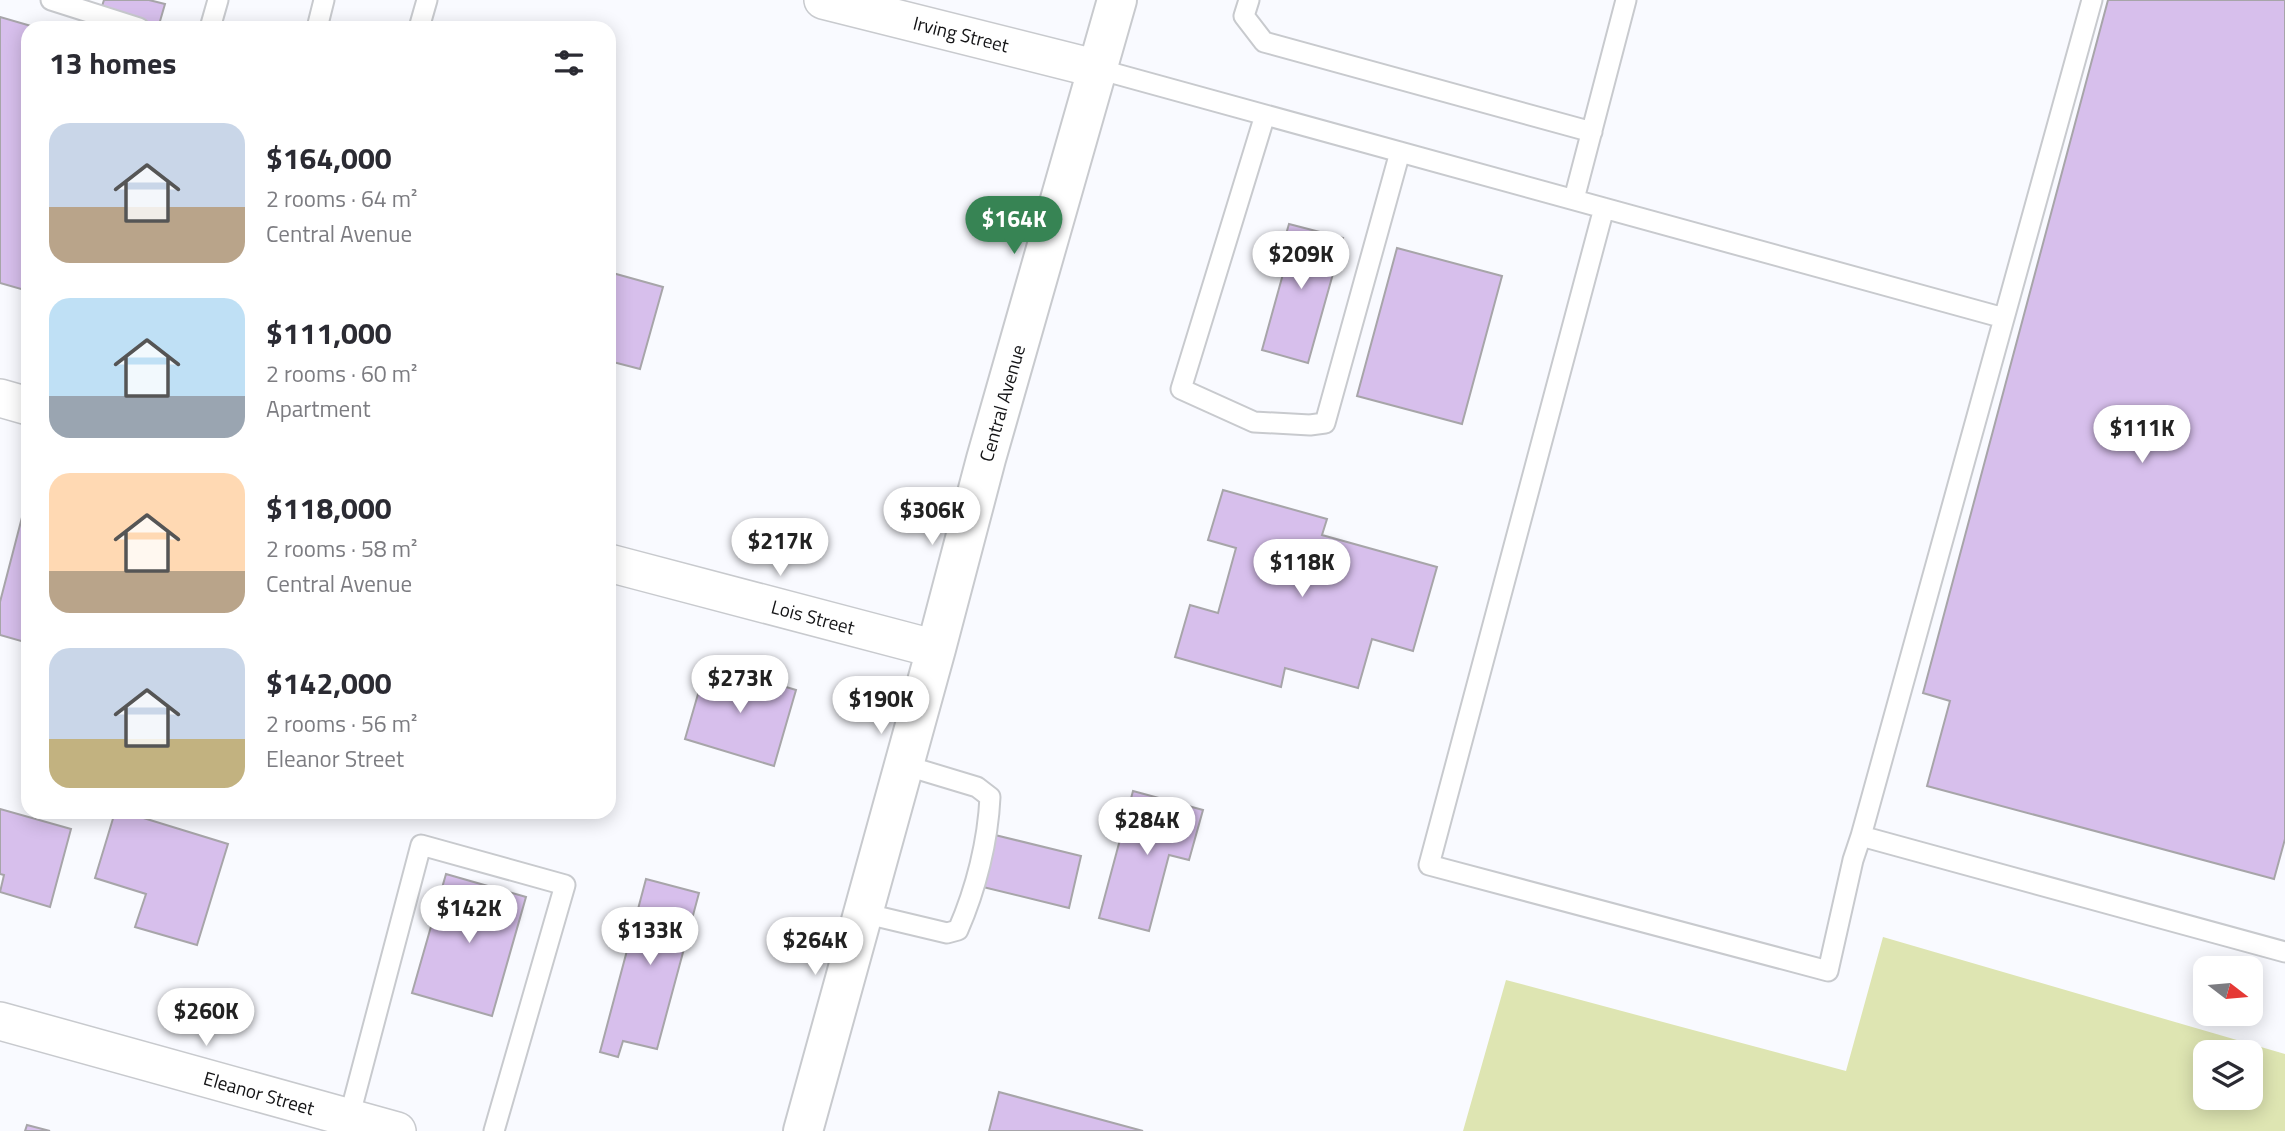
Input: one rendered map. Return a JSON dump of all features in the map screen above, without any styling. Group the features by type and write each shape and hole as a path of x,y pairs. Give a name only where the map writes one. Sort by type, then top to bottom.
{"main road":[{"name":"Central Avenue","path":"803,1131 986,459 1116,0"}],"street":[{"name":"Irving Street","path":"824,0 1098,69"},
{"path":"0,398 21,404"},
{"name":"Lois Street","path":"616,565 936,649"},
{"name":"Eleanor Street","path":"0,1021 397,1131"}],"lane":[{"path":"51,0 117,21"},
{"path":"212,21 218,0"},
{"path":"319,21 324,0"},
{"path":"421,21 427,0"},
{"path":"1249,0 1244,16 1264,42 1592,132"},
{"path":"1574,199 1626,0"},
{"path":"1604,208 1429,865 1828,971 1853,860 2092,0"},
{"path":"1098,69 2004,318"},
{"path":"1265,115 1181,389 1254,422 1310,425 1325,423 1401,152"},
{"path":"863,913 947,933 958,930 967,911 989,827 990,797 977,787 904,765"},
{"path":"1861,836 2285,952"},
{"path":"349,1118 421,845 565,885 494,1131"}],"green space":[{"path":"1883,937 2237,1040 2193,1040 2193,1110 2263,1110 2263,1048 2285,1054 2285,1131 1463,1131 1506,980 1846,1071"}],"building":[{"path":"104,0 149,0 165,4 160,21 97,21"},
{"path":"2108,0 2285,0 2285,839 2274,879 1927,786 1950,701 1923,693"},
{"path":"0,17 21,23 21,289 0,283"},
{"path":"1289,224 1343,238 1308,363 1262,350 1283,274 1275,272"},
{"path":"1397,248 1502,276 1462,424 1357,396"},
{"path":"616,274 663,287 640,369 616,363"},
{"path":"1223,490 1327,519 1322,535 1437,567 1413,651 1372,639 1358,688 1285,668 1281,687 1175,657 1190,605 1218,613 1236,548 1208,540"},
{"path":"21,521 21,641 0,635 0,602"},
{"path":"707,663 796,690 774,766 685,739"},
{"path":"1133,791 1203,810 1189,860 1169,855 1149,931 1099,918"},
{"path":"0,809 21,815 21,819 36,819 71,829 50,907 0,892 4,875 0,874"},
{"path":"113,819 147,819 228,844 197,945 135,927 146,894 95,878"},
{"path":"995,835 1081,856 1069,908 983,887"},
{"path":"446,874 526,897 492,1016 412,993"},
{"path":"646,879 699,893 657,1049 623,1041 618,1057 600,1052"},
{"path":"999,1092 1143,1131 989,1131"},
{"path":"27,1125 50,1131 25,1131"}]}
